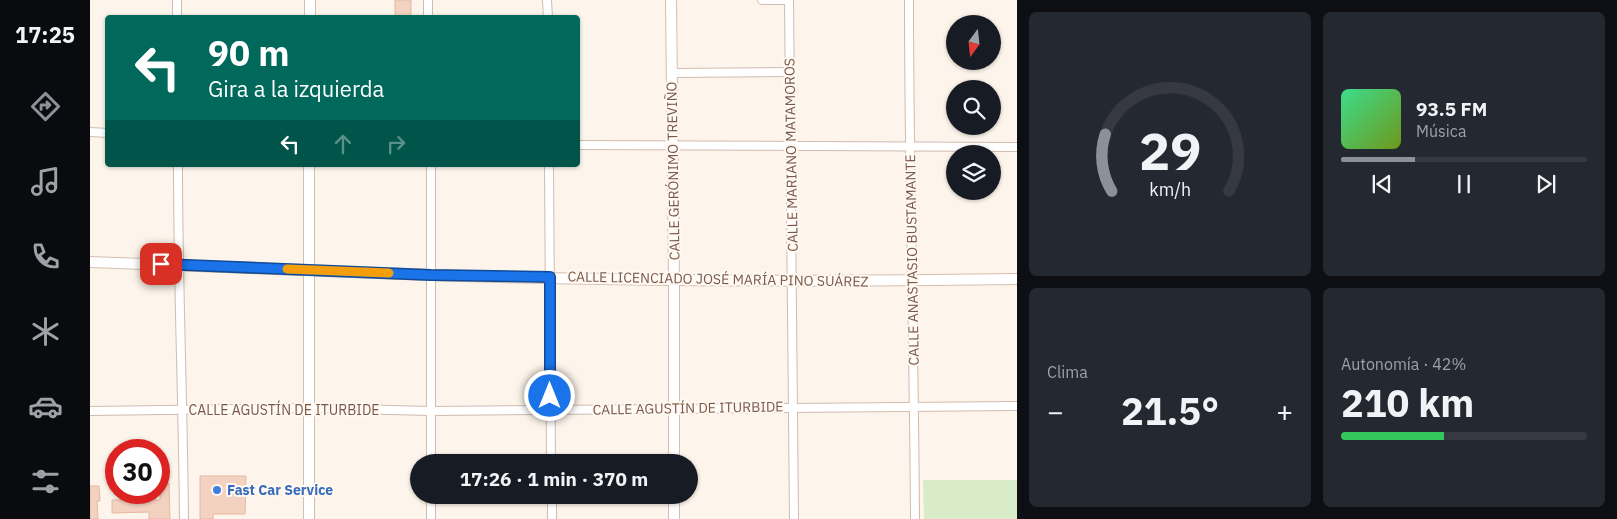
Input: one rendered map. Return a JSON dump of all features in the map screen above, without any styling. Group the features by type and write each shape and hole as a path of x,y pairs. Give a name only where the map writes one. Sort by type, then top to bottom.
{"street":[{"path":"177,0 177,15"},
{"path":"310,0 310,15"},
{"path":"428,0 428,15"},
{"path":"548,0 548,15"},
{"name":"CALLE GERÓNIMO TREVIÑO","path":"670,0 673,145 674,454"},
{"path":"762,0 789,0"},
{"name":"CALLE MARIANO MATAMOROS","path":"789,0 794,519"},
{"name":"CALLE ANASTASIO BUSTAMANTE","path":"909,0 909,147 915,519"},
{"path":"671,73 790,72"},
{"path":"90,132 105,133"},
{"path":"580,145 1017,147"},
{"path":"178,167 178,265 183,410 184,519"},
{"path":"309,167 309,519"},
{"path":"431,167 431,454"},
{"path":"549,167 551,454"},
{"name":"CALLE LICENCIADO JOSÉ MARÍA PINO SUÁREZ","path":"90,262 431,275 912,281 1017,279"},
{"name":"CALLE AGUSTÍN DE ITURBIDE","path":"90,410 309,408 431,411 1017,406"},
{"path":"431,504 431,519"},
{"path":"552,504 552,519"},
{"path":"674,504 674,519"}],"green space":[{"path":"923,480 1017,480 1017,519 924,519"}],"building":[{"path":"395,0 411,0 411,15 395,15"},
{"path":"200,476 246,476 245,514 213,514 213,519 200,519"},
{"path":"90,486 99,486 100,501 97,501 98,519 90,519"},
{"path":"112,504 170,504 170,519 149,519 149,512 112,513"}],"slow traffic":[{"path":"287,269 389,273"}],"place":[{"name":"Fast Car Service","path":"217,490"}],"route":[{"path":"161,264 431,275 550,277 550,396"}]}
